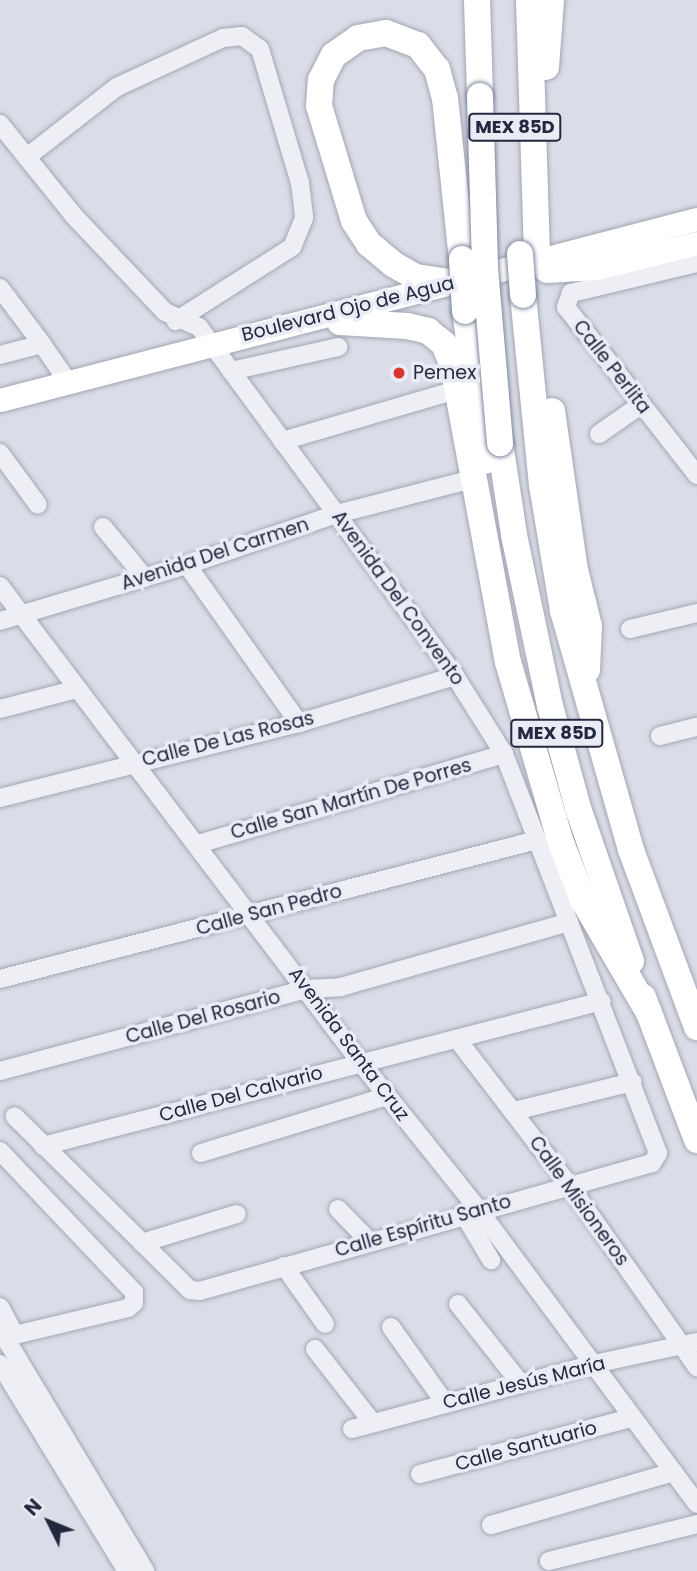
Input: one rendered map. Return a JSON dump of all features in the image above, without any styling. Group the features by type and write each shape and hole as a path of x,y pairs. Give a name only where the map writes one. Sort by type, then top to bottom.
{"highway":[{"name":"MEX 85D","path":"477,0 485,268 500,443 530,621 565,762 649,1013 697,1140"},
{"name":"MEX 85D","path":"511,0 542,485 563,611 631,850 697,1027"},
{"path":"528,254 532,112 529,0"},
{"path":"532,112 545,78 551,0"},
{"path":"459,271 416,277 393,264 369,244 354,221 319,106 321,80 334,55 358,38 386,33 418,45 437,69 444,98 459,271 508,617 509,662"},
{"path":"339,334 428,331 444,344 456,390 509,662 560,840 583,900 649,1013"}],"main road":[{"name":"Boulevard Ojo de Agua","path":"0,414 219,356 459,271 566,256 697,219"},
{"path":"566,256 596,257 697,230"},
{"name":"Boulevard Ojo de Agua","path":"0,400 68,382 339,334 458,290 545,271 596,268 697,243"}],"street":[{"path":"27,157 117,87 223,37 242,36 260,49 300,183 304,218 292,247 176,321"},
{"name":"Avenida Del Convento","path":"0,124 74,216 176,321 199,327 455,676 504,754 603,1002 657,1160"},
{"name":"Calle Perlita","path":"697,263 571,293 566,299 566,307 697,475"},
{"path":"0,288 68,382"},
{"path":"0,355 42,344"},
{"path":"282,441 456,390"},
{"path":"599,434 642,404"},
{"path":"0,453 38,505"},
{"name":"Avenida Del Carmen","path":"0,621 187,565 337,514 472,479"},
{"path":"103,527 145,578"},
{"path":"187,565 299,723"},
{"name":"Avenida Santa Cruz","path":"0,586 198,844 470,1211 594,1364 631,1418 697,1504"},
{"path":"630,629 697,613"},
{"name":"Calle De Las Rosas","path":"0,798 134,762 299,723 455,676"},
{"path":"0,709 77,689"},
{"path":"660,736 697,727"},
{"name":"Calle San Martín De Porres","path":"198,844 504,754"},
{"name":"Calle San Pedro","path":"0,979 537,840"},
{"name":"Calle Del Rosario","path":"0,1071 306,989 341,987 569,922"},
{"name":"Calle Del Calvario","path":"43,1146 603,1002"},
{"name":"Calle Misioneros","path":"457,1039 690,1344 697,1367"},
{"path":"514,1111 632,1082"},
{"path":"201,1153 387,1096"},
{"path":"14,1116 142,1243 237,1214"},
{"path":"0,1151 134,1292 134,1303 7,1334"},
{"name":"Calle Espíritu Santo","path":"142,1243 190,1290 200,1291 470,1211 657,1160"},
{"path":"338,1209 369,1241"},
{"path":"470,1211 491,1260"},
{"path":"284,1266 325,1324"},
{"path":"458,1304 522,1384"},
{"path":"0,1307 7,1334 145,1571"},
{"path":"391,1327 445,1402"},
{"name":"Calle Jesús María","path":"352,1429 594,1364 690,1344"},
{"path":"315,1349 372,1422"},
{"path":"0,1364 127,1571"},
{"name":"Calle Santuario","path":"421,1474 631,1418"},
{"path":"491,1525 673,1472"},
{"path":"549,1561 697,1524"}],"place":[{"name":"Pemex","path":"399,373"}]}
